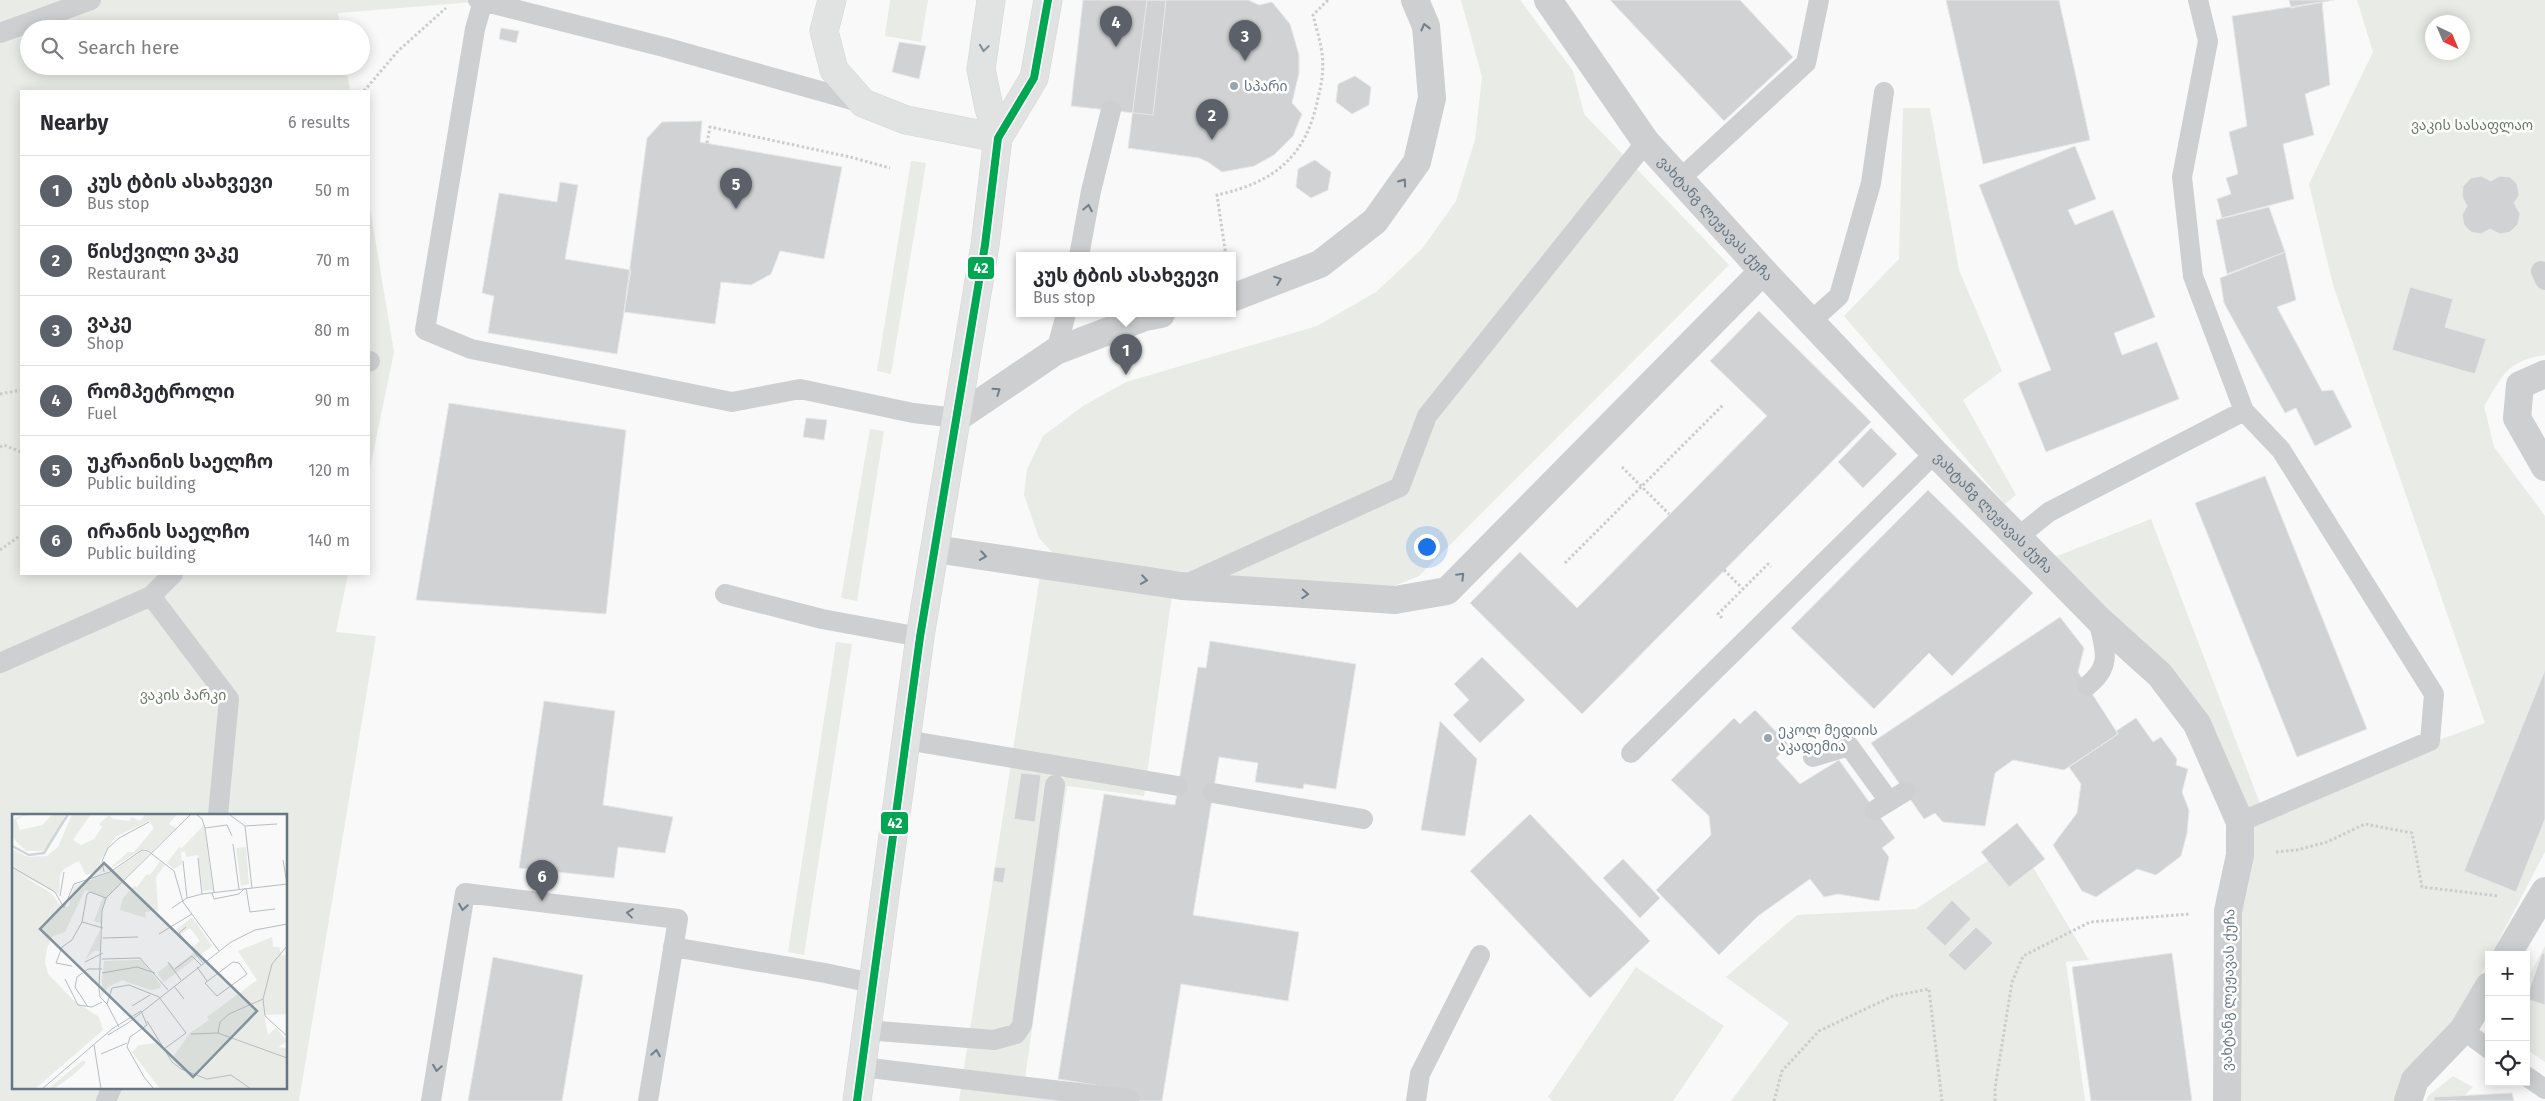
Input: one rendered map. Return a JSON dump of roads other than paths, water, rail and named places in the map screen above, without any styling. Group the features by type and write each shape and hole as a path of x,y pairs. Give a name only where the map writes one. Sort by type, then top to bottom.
{"main road":[{"path":"832,0 824,30 834,70 863,103 906,120 998,138"},
{"path":"857,1101 865,1030 920,637 985,244 998,138 981,70 991,0"},
{"path":"998,138 1034,78 1048,0"}],"street":[{"path":"1236,296 1320,264 1375,221 1417,162 1432,98 1426,26 1415,0"},
{"name":"ვახტანგ ლეჟავას ქუჩა","path":"1548,0 1646,142 1680,180 1762,271 1934,453 2098,619 2160,675 2197,724 2240,822 2240,855 2228,911 2227,1101"},
{"path":"935,549 1182,586 1395,600 1447,590 1762,271"},
{"path":"956,418 1056,351 1145,317"},
{"path":"2545,374 2520,386 2517,418 2545,467"},
{"path":"2509,951 2545,891"},
{"path":"2408,1101 2415,1080 2463,1030 2485,993"}],"lane":[{"path":"36,20 91,0"},
{"path":"1680,180 1806,63 1819,0"},
{"path":"2198,0 2208,41 2182,177 2193,276 2244,411 2281,450 2434,694 2430,741 2240,822"},
{"path":"863,103 664,47 481,1 424,330 471,348 732,402 800,389 913,413 956,418"},
{"path":"0,33 20,26"},
{"path":"1810,322 1839,296 1871,183 1884,92"},
{"path":"1080,252 1091,191 1111,110"},
{"path":"1182,586 1400,487 1428,416 1646,142"},
{"path":"1056,351 1065,317"},
{"path":"2018,537 2049,512 2244,411"},
{"path":"1630,753 1934,453"},
{"path":"0,663 152,596 172,575"},
{"path":"725,594 822,619 920,637"},
{"path":"152,596 229,699 218,814"},
{"path":"2087,686 2099,677 2105,666 2105,652 2098,619"},
{"path":"906,740 1178,786"},
{"path":"1813,757 1850,746 1890,801"},
{"path":"865,1030 994,1040 1016,1034 1022,1025 1055,785"},
{"path":"1213,793 1363,819"},
{"path":"431,1101 465,893 678,919 648,1101"},
{"path":"673,947 872,983"},
{"path":"1416,1101 1420,1074 1480,955"},
{"path":"2463,1030 2485,1046"},
{"path":"862,1067 1130,1099"},
{"path":"2530,1079 2545,1089"},
{"path":"106,1101 112,1088"}],"place":[{"name":"რომპეტროლი","path":"1116,47"},
{"name":"ვაკე","path":"1245,61"},
{"name":"სპარი","path":"1234,86"},
{"name":"წისქვილი ვაკე","path":"1212,140"},
{"name":"უკრაინის საელჩო","path":"736,209"},
{"name":"კუს ტბის ასახვევი","path":"1126,375"},
{"name":"ეკოლ მედიის აკადემია","path":"1768,738"},
{"name":"ირანის საელჩო","path":"542,901"}],"park label":[{"name":"ვაკის სასაფლაო","path":"2472,125"},
{"name":"ვაკის პარკი","path":"183,695"}]}
